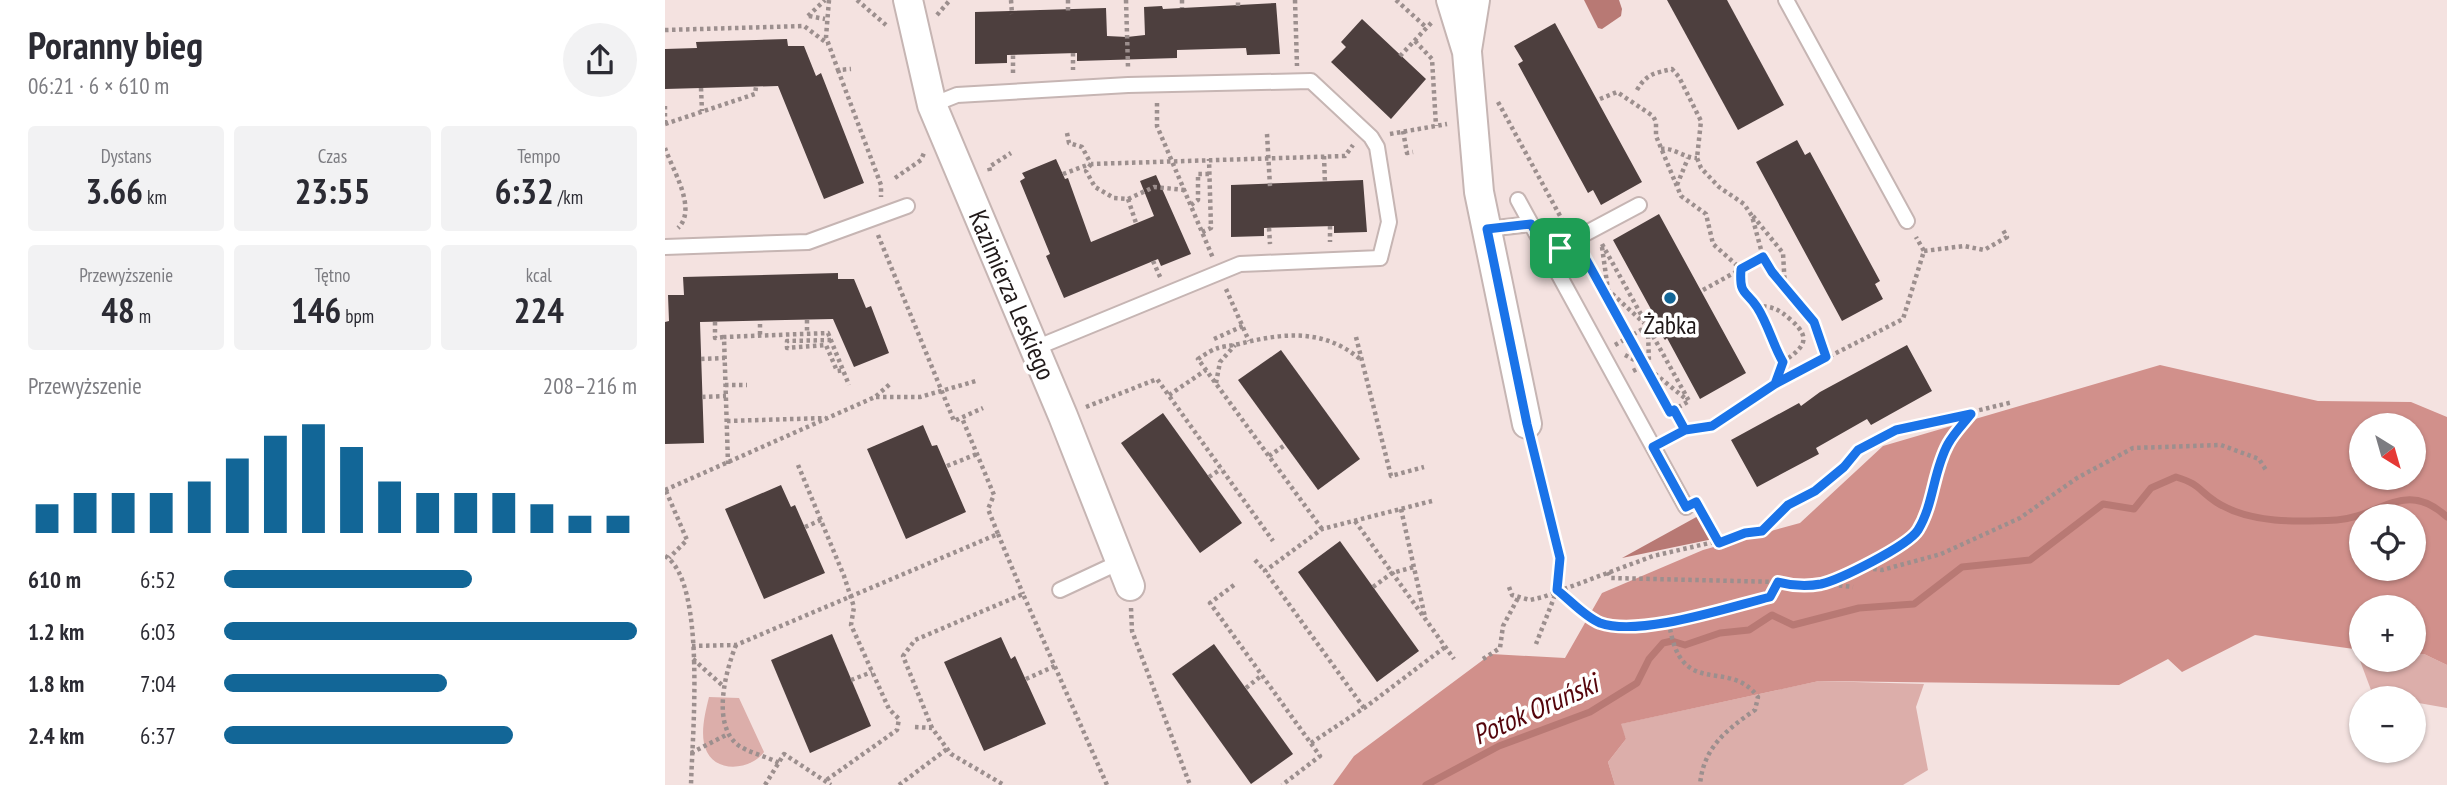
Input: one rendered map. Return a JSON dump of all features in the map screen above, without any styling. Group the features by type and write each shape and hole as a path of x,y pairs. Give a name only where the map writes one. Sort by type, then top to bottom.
{"street":[{"name":"Kazimierza Leskiego","path":"908,0 933,105 1063,416 1125,574"},
{"path":"1475,0 1467,52 1479,192 1527,424"},
{"path":"1444,8 1467,52"}],"lane":[{"path":"1786,0 1907,221"},
{"path":"933,105 957,95 1128,85 1297,81 1317,84 1371,137 1380,157 1388,222 1380,258 1240,264 1033,349"},
{"path":"1518,200 1531,224 1554,251 1686,507"},
{"path":"1554,251 1639,205"},
{"path":"665,247 808,242 907,206"},
{"path":"1487,229 1531,224"},
{"path":"1060,590 1125,574"}],"path":[{"path":"825,19 808,16 827,0"},
{"path":"827,0 825,19 828,44 838,70 851,69"},
{"path":"1011,0 1012,13"},
{"path":"1068,0 1068,12"},
{"path":"1126,0 1128,85"},
{"path":"1182,0 1182,8"},
{"path":"1295,0 1297,81"},
{"path":"1396,0 1427,28"},
{"path":"1400,57 1444,8"},
{"path":"665,30 804,26 828,44"},
{"path":"1063,174 1091,164 1345,156 1358,140 1438,125 1432,59 1415,41"},
{"path":"1013,55 1013,65"},
{"path":"1637,90 1644,78 1652,73 1672,69 1679,76 1701,121 1697,158 1719,187 1744,204 1783,253 1785,288"},
{"path":"1156,85 1157,126 1202,230 1211,228 1209,159"},
{"path":"665,106 665,124 755,93 756,87"},
{"path":"701,88 702,111"},
{"path":"1600,99 1616,92 1626,95 1653,116 1661,149 1681,196 1706,214 1713,244 1741,269"},
{"path":"1494,100 1499,103 1567,224 1551,233 1554,251 1568,262 1601,243"},
{"path":"1403,131 1408,153 1413,152"},
{"path":"1067,133 1069,143 1082,147 1091,164"},
{"path":"1267,134 1270,186"},
{"path":"665,148 668,164 686,206 685,218 673,232"},
{"path":"1661,149 1667,148 1688,158 1697,158"},
{"path":"895,178 921,160 926,150"},
{"path":"994,179 989,167 1011,153"},
{"path":"1324,156 1325,184"},
{"path":"1677,185 1688,158"},
{"path":"1091,164 1086,171 1095,187 1114,198 1128,199 1154,187 1185,190"},
{"path":"1191,205 1199,200 1198,174 1209,174"},
{"path":"1128,199 1136,223"},
{"path":"1752,216 1763,257 1814,322 1826,357"},
{"path":"1653,447 1685,430 1712,426 1775,384 1903,318 1924,251 1964,246 1984,250 2007,237 2003,230"},
{"path":"1601,243 1606,291 1648,326 1649,363 1644,365"},
{"path":"1601,243 1689,401"},
{"path":"1583,254 1606,291 1670,412 1689,401"},
{"path":"1703,290 1763,257"},
{"path":"1741,269 1740,283 1745,297 1756,306 1783,362"},
{"path":"1756,306 1779,309 1803,331 1805,340 1798,351 1783,362 1775,384"},
{"path":"807,320 807,334"},
{"path":"715,322 715,338 828,333 849,385"},
{"path":"760,324 760,336"},
{"path":"1214,339 1243,326"},
{"path":"1648,326 1611,347 1644,365 1689,401"},
{"path":"1322,529 1198,359 1217,346 1235,345 1272,335 1317,337 1348,349 1360,359"},
{"path":"724,337 728,464"},
{"path":"1356,337 1391,475 1424,467"},
{"path":"831,340 787,341 787,348 826,345 837,371 843,370"},
{"path":"1216,384 1220,362 1235,345"},
{"path":"701,359 725,358"},
{"path":"1169,395 1206,369"},
{"path":"1063,416 1157,379 1273,541"},
{"path":"875,397 920,397 976,381"},
{"path":"691,785 692,614 681,571 667,557 687,540 665,490 875,397 890,384"},
{"path":"725,385 747,385"},
{"path":"702,397 726,396"},
{"path":"942,397 954,421 983,408"},
{"path":"1509,587 1511,595 1518,598 1543,597 1653,556 1762,531 1788,505 1815,491 1844,467 1858,450 1896,430 2013,402"},
{"path":"1674,410 1685,430"},
{"path":"1824,583 1841,574 1865,568 1912,538 1919,529 1948,444 1971,414"},
{"path":"727,421 830,418"},
{"path":"962,418 994,495 989,509 998,534 1107,785"},
{"path":"1527,424 1560,558 1557,590 1536,643"},
{"path":"1269,456 1285,444"},
{"path":"1865,568 1882,570 1941,554 2020,518 2077,478 2133,448 2221,445 2259,459 2266,470"},
{"path":"947,467 977,454"},
{"path":"798,465 854,607 851,625 888,709 899,719 897,730 825,781"},
{"path":"1209,477 1221,469"},
{"path":"1265,570 1322,529 1433,501"},
{"path":"1686,507 1696,502 1719,543"},
{"path":"1401,509 1426,621"},
{"path":"805,527 821,520"},
{"path":"1355,521 1454,659"},
{"path":"692,646 736,645 850,595 874,589 998,534"},
{"path":"1255,560 1265,570 1364,708"},
{"path":"1373,587 1391,573 1414,567"},
{"path":"1608,572 1611,578 1778,582 1799,587 1824,583 1853,587"},
{"path":"1125,574 1132,631 1190,785"},
{"path":"1557,590 1600,622 1627,626 1669,622 1770,597 1778,582"},
{"path":"1234,585 1210,603 1320,756 1282,785"},
{"path":"1004,785 964,763 947,749 932,728 903,656 915,640 1023,594"},
{"path":"1483,659 1500,648 1503,626 1518,598"},
{"path":"1669,622 1677,654 1695,673 1735,680 1753,690 1758,697 1755,709 1715,741 1702,763 1700,785"},
{"path":"736,645 723,686 728,734 741,747 779,763"},
{"path":"1311,743 1364,708 1445,647"},
{"path":"692,659 723,686"},
{"path":"1025,679 1055,666"},
{"path":"851,680 872,671"},
{"path":"1246,688 1262,675"},
{"path":"915,727 932,728"},
{"path":"691,753 728,734"},
{"path":"899,785 947,749"},
{"path":"765,785 784,754 831,785"}],"shaded area":[{"path":"1584,0 1619,0 1621,16 1602,29 1598,28"},
{"path":"2160,365 2318,401 2411,402 2447,417 2447,665 2426,655 2426,595 2349,595 2349,648 2255,635 2182,672 2168,659 2119,685 1819,681 1621,724 1626,739 1608,762 1615,785 1333,785 1354,756 1491,654 1565,658 1602,593 1703,550 1800,523 1883,446"},
{"path":"1700,515 1713,539 1622,558"},
{"path":"2426,655 2447,665 2447,708 2426,704 2426,686 2370,686 2364,672 2426,672"},
{"path":"1819,681 1924,684 1916,707 1928,770 1903,785 1615,785 1608,762 1626,739 1620,724"},
{"path":"709,697 739,698 764,752 759,758 735,767 719,764 712,759 703,739"}],"building":[{"path":"1667,0 1727,0 1784,105 1738,130"},
{"path":"1276,3 1280,54 1247,55 1246,48 1177,50 1177,58 1077,61 1077,53 1007,55 1007,63 975,64 975,12 1106,8 1107,36 1127,37 1145,35 1144,7 1162,6 1163,9"},
{"path":"1362,19 1426,79 1391,119 1331,62 1346,47 1341,42"},
{"path":"1555,23 1642,182 1601,205 1593,190 1588,193 1518,64 1523,61 1514,46"},
{"path":"787,39 788,46 804,46 816,76 821,73 864,183 824,199 778,86 665,89 665,49 697,48 696,42"},
{"path":"1797,140 1805,155 1810,152 1880,281 1875,284 1883,299 1842,321 1756,162"},
{"path":"1056,159 1065,179 1068,178 1091,242 1154,216 1140,181 1156,175 1191,254 1161,266 1158,259 1064,298 1046,256 1050,254 1020,181 1025,178 1022,173"},
{"path":"1363,180 1367,232 1334,233 1334,226 1264,228 1264,236 1231,237 1231,185"},
{"path":"1659,214 1746,373 1700,399 1667,338 1665,340 1647,316 1653,313 1613,240"},
{"path":"838,273 838,279 854,279 866,308 871,306 889,353 854,367 833,319 700,322 704,443 665,444 665,322 669,321 668,295 684,295 683,277"},
{"path":"1907,345 1932,391 1871,425 1867,419 1816,448 1819,454 1757,487 1731,440 1799,403 1801,406 1820,392"},
{"path":"1281,350 1360,459 1318,490 1238,380"},
{"path":"1163,413 1242,523 1200,553 1121,443"},
{"path":"923,425 932,446 937,445 966,512 906,539 867,449"},
{"path":"781,485 791,507 795,505 825,573 764,599 725,509"},
{"path":"1340,541 1419,651 1377,682 1298,572"},
{"path":"832,634 871,726 810,753 771,660"},
{"path":"1001,637 1011,659 1015,656 1046,724 984,751 944,662"},
{"path":"1214,644 1293,754 1251,784 1172,674"}],"waterway":[{"name":"Potok Oruński","path":"1426,785 1499,746 1590,712 1637,683 1649,659 1663,643 1672,641 1685,645 1720,633 1749,630 1772,615 1793,625 1859,608 1914,604 1962,567 2030,560 2103,504 2134,509 2151,488 2176,477 2194,485 2229,509 2259,518 2291,521 2337,520 2405,500 2432,506 2447,517"}],"place":[{"name":"Żabka","path":"1670,298"}],"route":[{"path":"1560,248 1548,254 1531,224 1487,229 1527,424 1560,558 1557,590 1600,622 1627,626 1669,622 1770,597 1778,582 1799,587 1824,583 1841,574 1865,568 1912,538 1919,529 1933,494 1934,482 1948,444 1971,414 1896,430 1858,450 1844,467 1815,491 1788,505 1762,531 1745,533 1719,543 1696,502 1686,507 1653,447 1685,430 1712,426 1775,384 1826,357 1814,322 1772,272 1763,257 1741,269 1740,283 1745,297 1756,306 1783,362 1775,384 1735,409 1712,426 1685,430 1674,410 1670,412 1583,254 1568,262 1560,248"}]}
